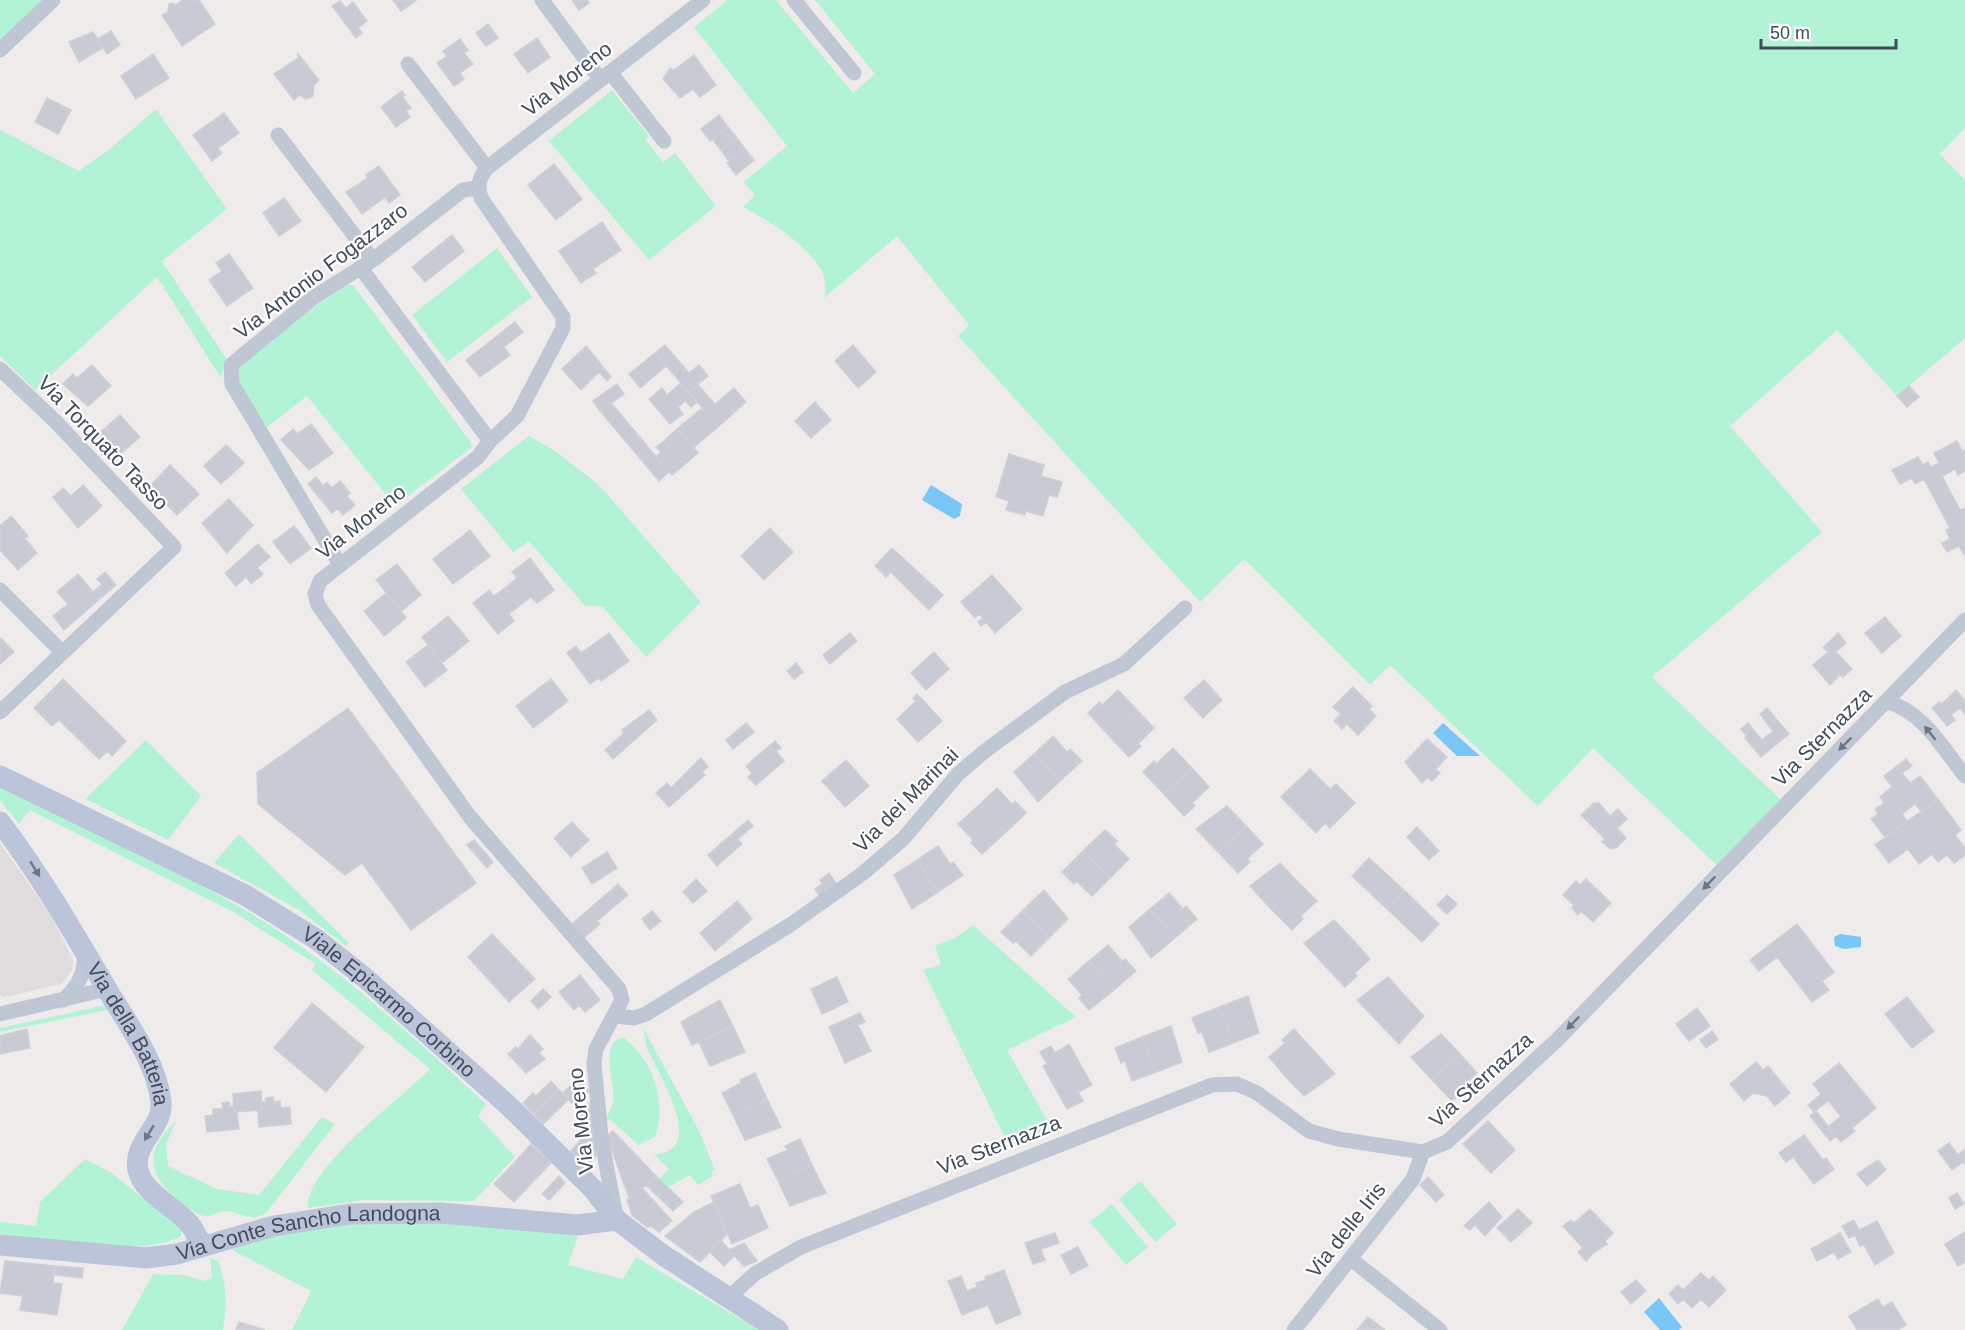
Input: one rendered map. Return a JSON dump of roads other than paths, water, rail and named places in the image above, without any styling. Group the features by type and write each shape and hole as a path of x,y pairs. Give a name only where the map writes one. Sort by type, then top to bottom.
{"main road":[{"name":"Viale Epicarmo Corbino","path":"0,776 245,895 316,939 364,977 510,1107 601,1182 617,1220 663,1255 778,1330"},
{"name":"Via della Batteria","path":"0,822 29,860 84,947 143,1052 158,1088 162,1105 138,1155 138,1169 144,1184 190,1225 202,1245"},
{"name":"Via Conte Sancho Landogna","path":"0,1245 146,1258 177,1254 274,1226 350,1214 441,1213 577,1225 617,1220"}],"street":[{"path":"0,50 53,0"},
{"path":"542,0 605,76 664,141"},
{"name":"Via Moreno","path":"601,1182 601,1137 594,1063 596,1049 622,1000 619,989 470,817 318,605 317,585 478,458 490,441 517,416 563,328 563,317 481,198 478,188 480,176 487,168 703,0"},
{"path":"794,0 854,73"},
{"path":"408,64 487,168"},
{"path":"278,135 490,441"},
{"name":"Via Antonio Fogazzaro","path":"340,565 232,384 231,365 314,297 367,263 463,190 478,188"},
{"name":"Via Torquato Tasso","path":"0,369 54,421 174,547 62,652"},
{"path":"0,590 62,652 0,712"},
{"name":"Via dei Marinai","path":"615,1016 634,1018 646,1014 790,925 862,874 903,839 958,774 985,751 1065,692 1124,664 1185,608"},
{"name":"Via Sternazza","path":"729,1297 756,1273 801,1247 1212,1085 1237,1084 1257,1093 1309,1131 1392,1149 1423,1152 1447,1142 1557,1040 1965,620"},
{"path":"1887,702 1904,706 1916,715 1965,776"},
{"path":"60,1001 74,990 81,979 85,962 84,947"},
{"path":"0,1014 107,989"},
{"name":"Via delle Iris","path":"1294,1330 1413,1179 1423,1152"},
{"path":"1351,1259 1440,1330"}],"water":[{"path":"931,485 962,504 960,516 954,519 922,500"},
{"path":"1443,723 1480,756 1457,756 1433,733"},
{"path":"1840,934 1861,937 1861,947 1844,949 1835,946 1834,937"},
{"path":"1659,1298 1682,1327 1679,1330 1660,1330 1644,1312"}]}
